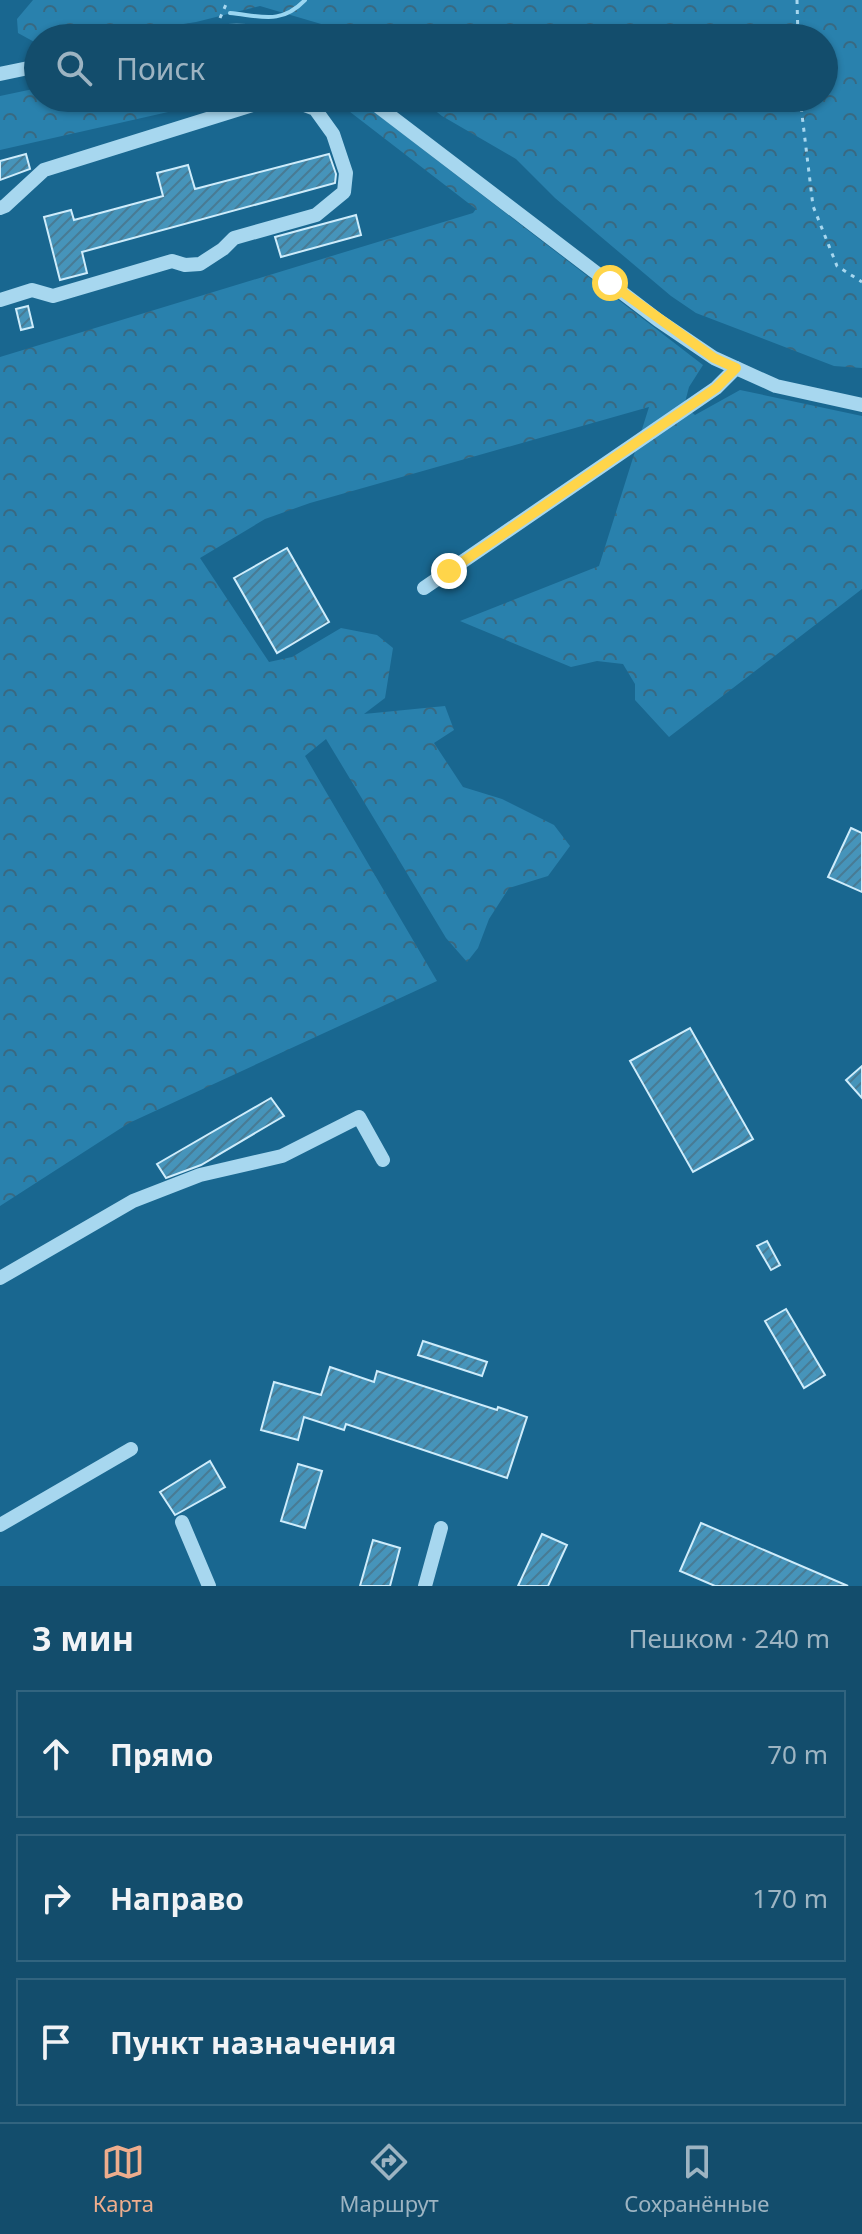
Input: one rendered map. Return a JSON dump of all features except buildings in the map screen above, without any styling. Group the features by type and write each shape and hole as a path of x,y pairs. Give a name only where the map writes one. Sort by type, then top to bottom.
{"street":[{"path":"0,74 24,69"},
{"path":"0,208 44,170 230,112"},
{"path":"0,300 32,290 53,296 172,261 185,265 200,264 234,238 316,215 344,192 346,173 333,134 317,112"},
{"path":"385,112 658,320 714,358 776,386 862,405"},
{"path":"424,588 716,388 736,368"},
{"path":"0,1278 133,1201 200,1175 282,1156 359,1117 383,1160"},
{"path":"0,1525 131,1449"},
{"path":"182,1522 207,1585"},
{"path":"425,1586 441,1528"}],"path":[{"path":"217,24 228,0"},
{"path":"797,0 798,24"},
{"path":"802,112 813,206 837,266 862,282"}],"green space":[{"path":"33,0 862,0 862,368 834,366 696,313 671,296 555,198 516,159 437,112 838,112 838,24 321,24 260,6 183,24 24,24 24,36 18,33 17,19"},
{"path":"24,91 24,112 168,112 0,150 0,96"},
{"path":"350,112 374,112 703,365 689,387 684,406 695,415 740,390 862,416 862,589 669,737 635,700 635,684 623,664 597,661 571,667 460,621 599,566 649,407 310,503 265,519 200,558 269,662 292,657 341,628 377,635 393,648 385,698 364,714 445,706 454,730 434,743 463,787 502,799 554,825 570,846 548,876 509,888 489,919 478,948 467,962 446,938 326,739 305,756 437,981 129,1123 0,1206 0,357 473,213 476,209"}],"waterway":[{"path":"230,13 279,16 305,0"}],"route":[{"path":"449,571 716,388 736,368 714,358 610,283"}]}
